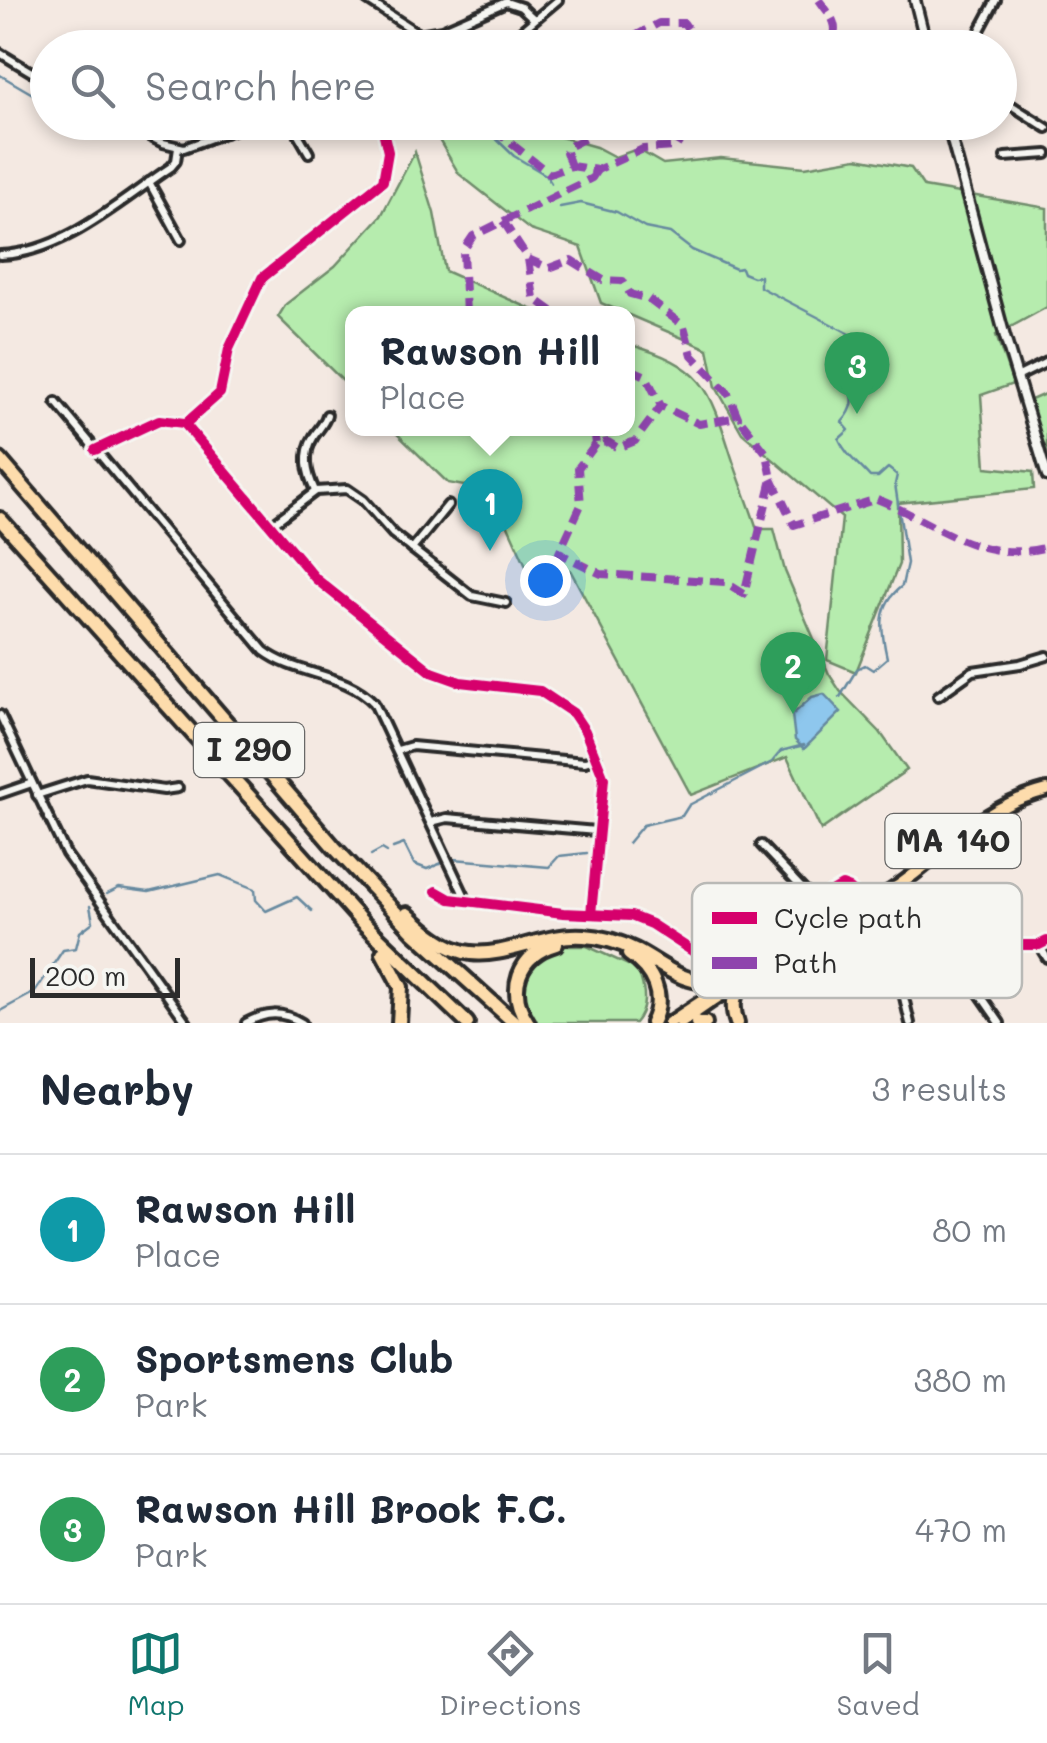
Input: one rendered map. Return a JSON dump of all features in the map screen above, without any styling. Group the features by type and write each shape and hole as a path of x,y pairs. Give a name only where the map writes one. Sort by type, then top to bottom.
{"highway":[{"name":"I 290","path":"0,460 346,860 422,940 516,1023"},
{"name":"I 290","path":"0,518 362,922 467,1023"},
{"path":"346,860 413,920 460,951 485,953 543,939 587,936 621,943 692,979"},
{"path":"362,922 399,981 402,1004 398,1023"},
{"path":"528,1023 516,993 521,967 544,948 576,942 621,950 644,966 658,996 652,1023"},
{"path":"735,998 737,1023"},
{"path":"697,1023 705,1023"}],"main road":[{"name":"MA 140","path":"902,883 981,818 1010,802 1047,790"},
{"name":"MA 140","path":"670,1023 709,998"},
{"name":"MA 140","path":"681,1023 714,998"}],"street":[{"path":"367,0 413,30"},
{"path":"521,30 558,0"},
{"path":"915,0 923,30"},
{"path":"980,30 996,0"},
{"path":"442,30 506,2 521,7 534,19"},
{"path":"0,54 30,72"},
{"path":"1017,109 1047,128"},
{"path":"160,140 178,148 209,140"},
{"path":"301,140 309,153"},
{"path":"185,424 222,388 230,346 262,278 383,180 388,152 385,140"},
{"path":"953,140 1047,476"},
{"path":"0,255 48,245 174,165 178,148"},
{"path":"1004,157 1047,154"},
{"path":"148,182 181,240"},
{"path":"1017,378 1047,362"},
{"path":"56,402 264,652 282,664 360,690 378,708 467,901"},
{"path":"315,491 307,470 307,456 312,438 327,415"},
{"path":"96,450 161,419 185,424 328,591 430,671 460,682 526,688 547,694 574,714 597,758 604,787 596,831 591,914"},
{"path":"271,525 315,491 336,488 355,493 393,534 472,596 506,603"},
{"path":"412,548 448,505"},
{"path":"938,696 973,672 1047,656"},
{"path":"0,715 70,859 186,1023"},
{"path":"398,750 410,746 585,762 597,758"},
{"path":"37,795 87,778 164,790 178,788"},
{"path":"0,794 32,783"},
{"path":"431,822 447,818 596,831"},
{"path":"761,845 797,883"},
{"path":"436,890 446,898 467,901 636,917 692,951"},
{"path":"1043,943 1047,958"},
{"path":"904,998 910,1023"},
{"path":"983,998 1000,1023"},
{"path":"246,1023 278,1014 302,1023"}],"green space":[{"path":"439,140 571,140 615,157 637,149 663,164 721,158 805,167 857,158 911,168 924,187 1047,208 1047,307 996,335 1013,384 981,395 986,467 1033,472 1034,489 898,503 899,564 856,672 827,660 842,518 742,433 716,387 708,349 635,318 635,306 601,303 581,247 530,230 459,174"},
{"path":"415,152 434,213 445,271 524,306 345,306 345,383 278,317 286,304 335,266 381,216"},
{"path":"635,346 688,370 709,395 716,411 757,529 774,529 785,571 829,674 880,732 907,770 821,830 787,757 691,795 570,570 542,601 487,479 464,486 448,483 399,436 635,436"},
{"path":"1047,393 1047,476 1024,403"},
{"path":"566,946 587,946 637,969 644,997 635,1023 534,1020 523,983 528,967 540,956"}],"water":[{"path":"824,694 841,712 804,749 795,740 792,715 812,697"}],"waterway":[{"path":"0,75 30,92"},
{"path":"497,140 514,156 546,175 551,183"},
{"path":"560,207 581,203 617,212 645,228 670,233 692,250 741,268 753,277 760,276 760,287 858,338 866,352 873,355 869,366 858,364 852,368 860,375 850,382 852,403 842,422 849,430 839,439 870,477 878,477 888,468 897,475 895,484 907,563 902,586 888,602 882,619 887,658 873,670 865,665 857,669 840,697"},
{"path":"628,843 643,825 682,816 689,805 772,762 781,751 804,745"},
{"path":"393,848 404,844 414,864 427,869 442,863"},
{"path":"371,855 382,849 387,852"},
{"path":"454,859 549,867 559,856 587,853"},
{"path":"107,894 119,888 149,892 220,875 255,889 256,900 266,911 297,897 312,911"},
{"path":"0,1011 35,992 63,950 76,948 80,932 93,922 90,906"}],"marked path":[{"path":"819,0 835,30"},
{"path":"646,30 659,23 684,23 689,30"},
{"path":"507,140 550,174 571,166 597,170 643,149 676,147 680,140"},
{"path":"571,166 566,152 581,140"},
{"path":"466,306 463,251 473,236 592,178 597,170"},
{"path":"503,221 528,259 534,298 545,306"},
{"path":"528,259 549,268 571,260 603,280 623,281 630,294 648,299 684,326 692,355 728,393 738,417 699,424 661,406"},
{"path":"595,436 596,444 608,442 618,448 635,441 661,406 646,376 635,371"},
{"path":"596,444 578,468 581,505 559,553 601,574 725,582 744,594 772,479 767,454 738,417"},
{"path":"772,479 794,525 877,499 979,546 1023,551 1047,547"}],"cycle path":[{"path":"185,424 220,393 229,349 262,278 383,181 388,152 385,140"},
{"path":"95,450 159,420 184,423 316,579 432,672 460,682 540,691 573,713 585,731 604,778 591,914"},
{"path":"436,891 450,899 563,913 631,916 692,951"},
{"path":"1022,945 1047,941"}],"place":[{"name":"Rawson Hill Brook F.C.","path":"857,414"},
{"name":"Rawson Hill","path":"490,551"},
{"name":"Sportsmens Club","path":"793,714"}]}
